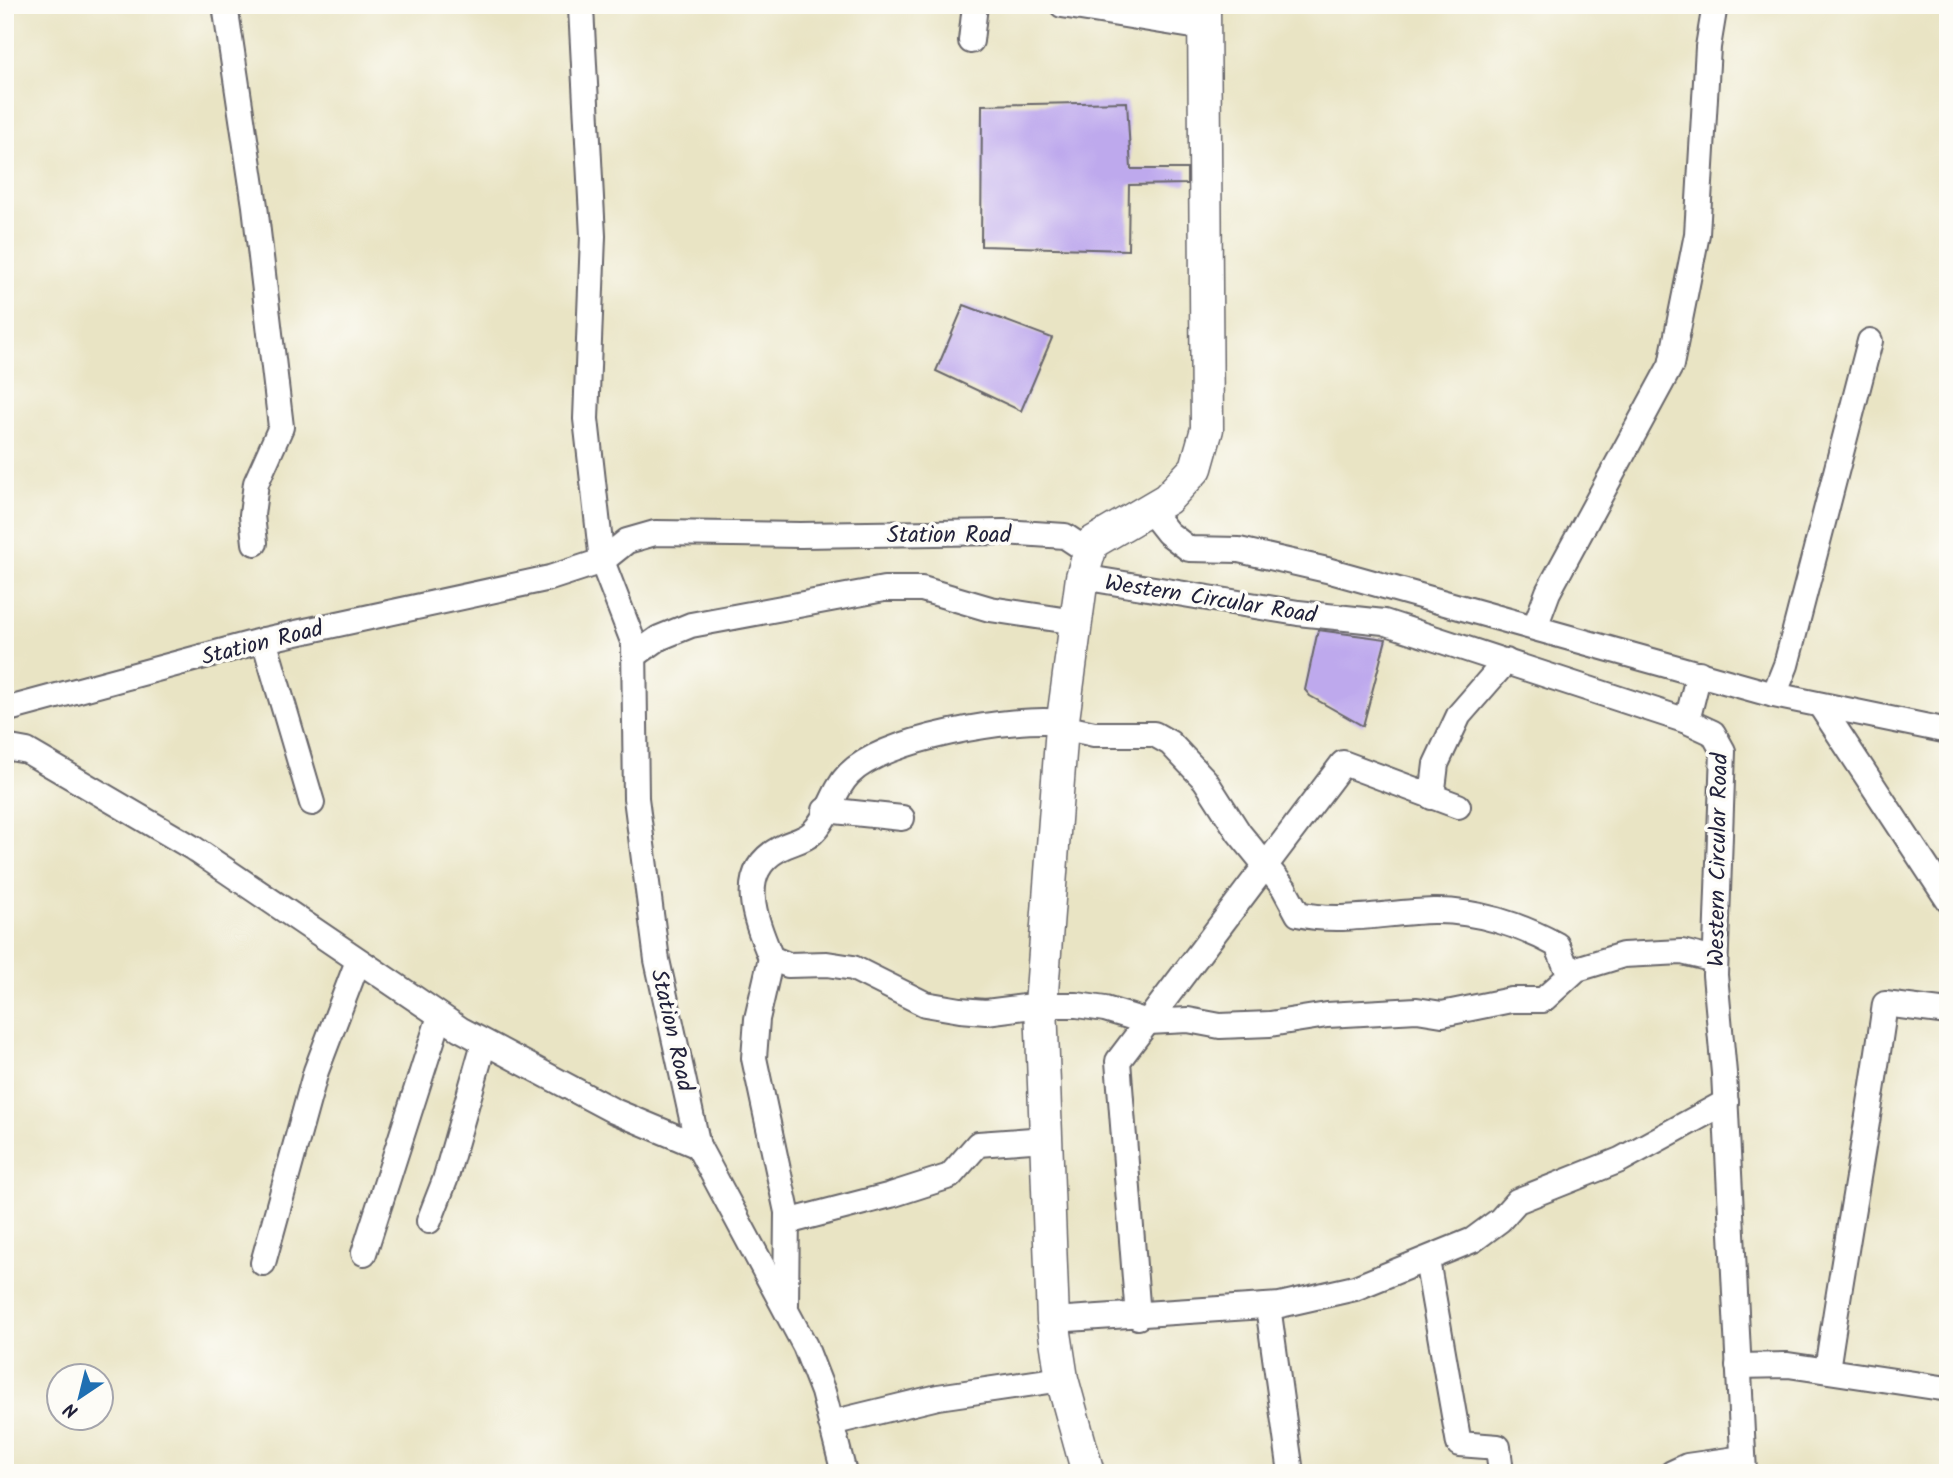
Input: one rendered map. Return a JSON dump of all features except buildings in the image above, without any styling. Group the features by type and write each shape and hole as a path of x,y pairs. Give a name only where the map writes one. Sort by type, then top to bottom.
{"main road":[{"path":"1088,1473 1062,1380 1054,1321 1045,1139 1041,1005 1062,724 1085,565 1092,543 1167,499 1196,468 1207,429 1205,17"}],"street":[{"path":"225,5 251,180 281,427 256,483 252,514 256,543"},
{"path":"971,41 975,5"},
{"path":"1062,5 1205,17"},
{"path":"1535,628 1548,592 1671,365 1697,234 1708,47 1715,5"},
{"path":"581,8 593,236 586,419 602,561"},
{"path":"1774,695 1786,665 1870,341"},
{"path":"1149,509 1168,533 1189,549 1239,550 1327,570 1774,695 1948,731"},
{"name":"Station Road","path":"5,710 264,640 550,578 602,561 627,541 655,533 800,536 1003,532 1065,536 1085,565"},
{"name":"Station Road","path":"602,561 634,644 636,798 657,960 698,1146 805,1346 831,1423 844,1473"},
{"name":"Western Circular Road","path":"1085,565 1298,612 1384,622 1686,721 1713,733 1723,751 1715,960 1726,1102 1744,1465"},
{"path":"635,655 659,638 691,625 884,589 922,589 990,609 1076,622"},
{"path":"264,640 312,803"},
{"path":"1432,797 1436,764 1459,715 1506,661"},
{"path":"1686,721 1699,673"},
{"path":"1820,705 1948,900"},
{"path":"786,1310 787,1222 779,1170 754,1058 757,1019 771,958 751,894 756,869 776,850 803,840 813,832 847,776 878,754 900,746 1036,719 1094,734 1154,734 1170,743 1205,780 1239,833 1284,888 1298,914 1321,919 1436,911 1483,917 1518,926 1557,945 1569,974"},
{"path":"5,747 27,751 193,848 484,1043 614,1111 698,1146"},
{"path":"1138,1317 1118,1060 1231,907 1268,867 1343,763 1458,806"},
{"path":"825,810 902,818"},
{"path":"771,958 788,965 827,964 853,968 899,989 901,994 941,1007 986,1012 1041,1005 1105,1009 1148,1022 1188,1020 1220,1026 1270,1024 1327,1015 1417,1010 1442,1014 1511,1000 1543,1000 1569,974 1623,955 1682,952 1715,960"},
{"path":"263,1263 316,1071 358,961"},
{"path":"1826,1370 1846,1243 1868,1132 1885,1004 1948,1012"},
{"path":"364,1253 440,1016"},
{"path":"429,1221 445,1180 484,1043"},
{"path":"1054,1321 1268,1306 1355,1289 1473,1240 1500,1220 1517,1201 1620,1160 1726,1102"},
{"path":"787,1222 881,1198 950,1176 978,1144 1045,1139"},
{"path":"1427,1260 1459,1444 1498,1447 1501,1473"},
{"path":"1268,1306 1291,1473"},
{"path":"1738,1366 1788,1365 1948,1389"},
{"path":"831,1423 938,1397 1062,1380"},
{"path":"1672,1473 1687,1466 1744,1465"}]}
